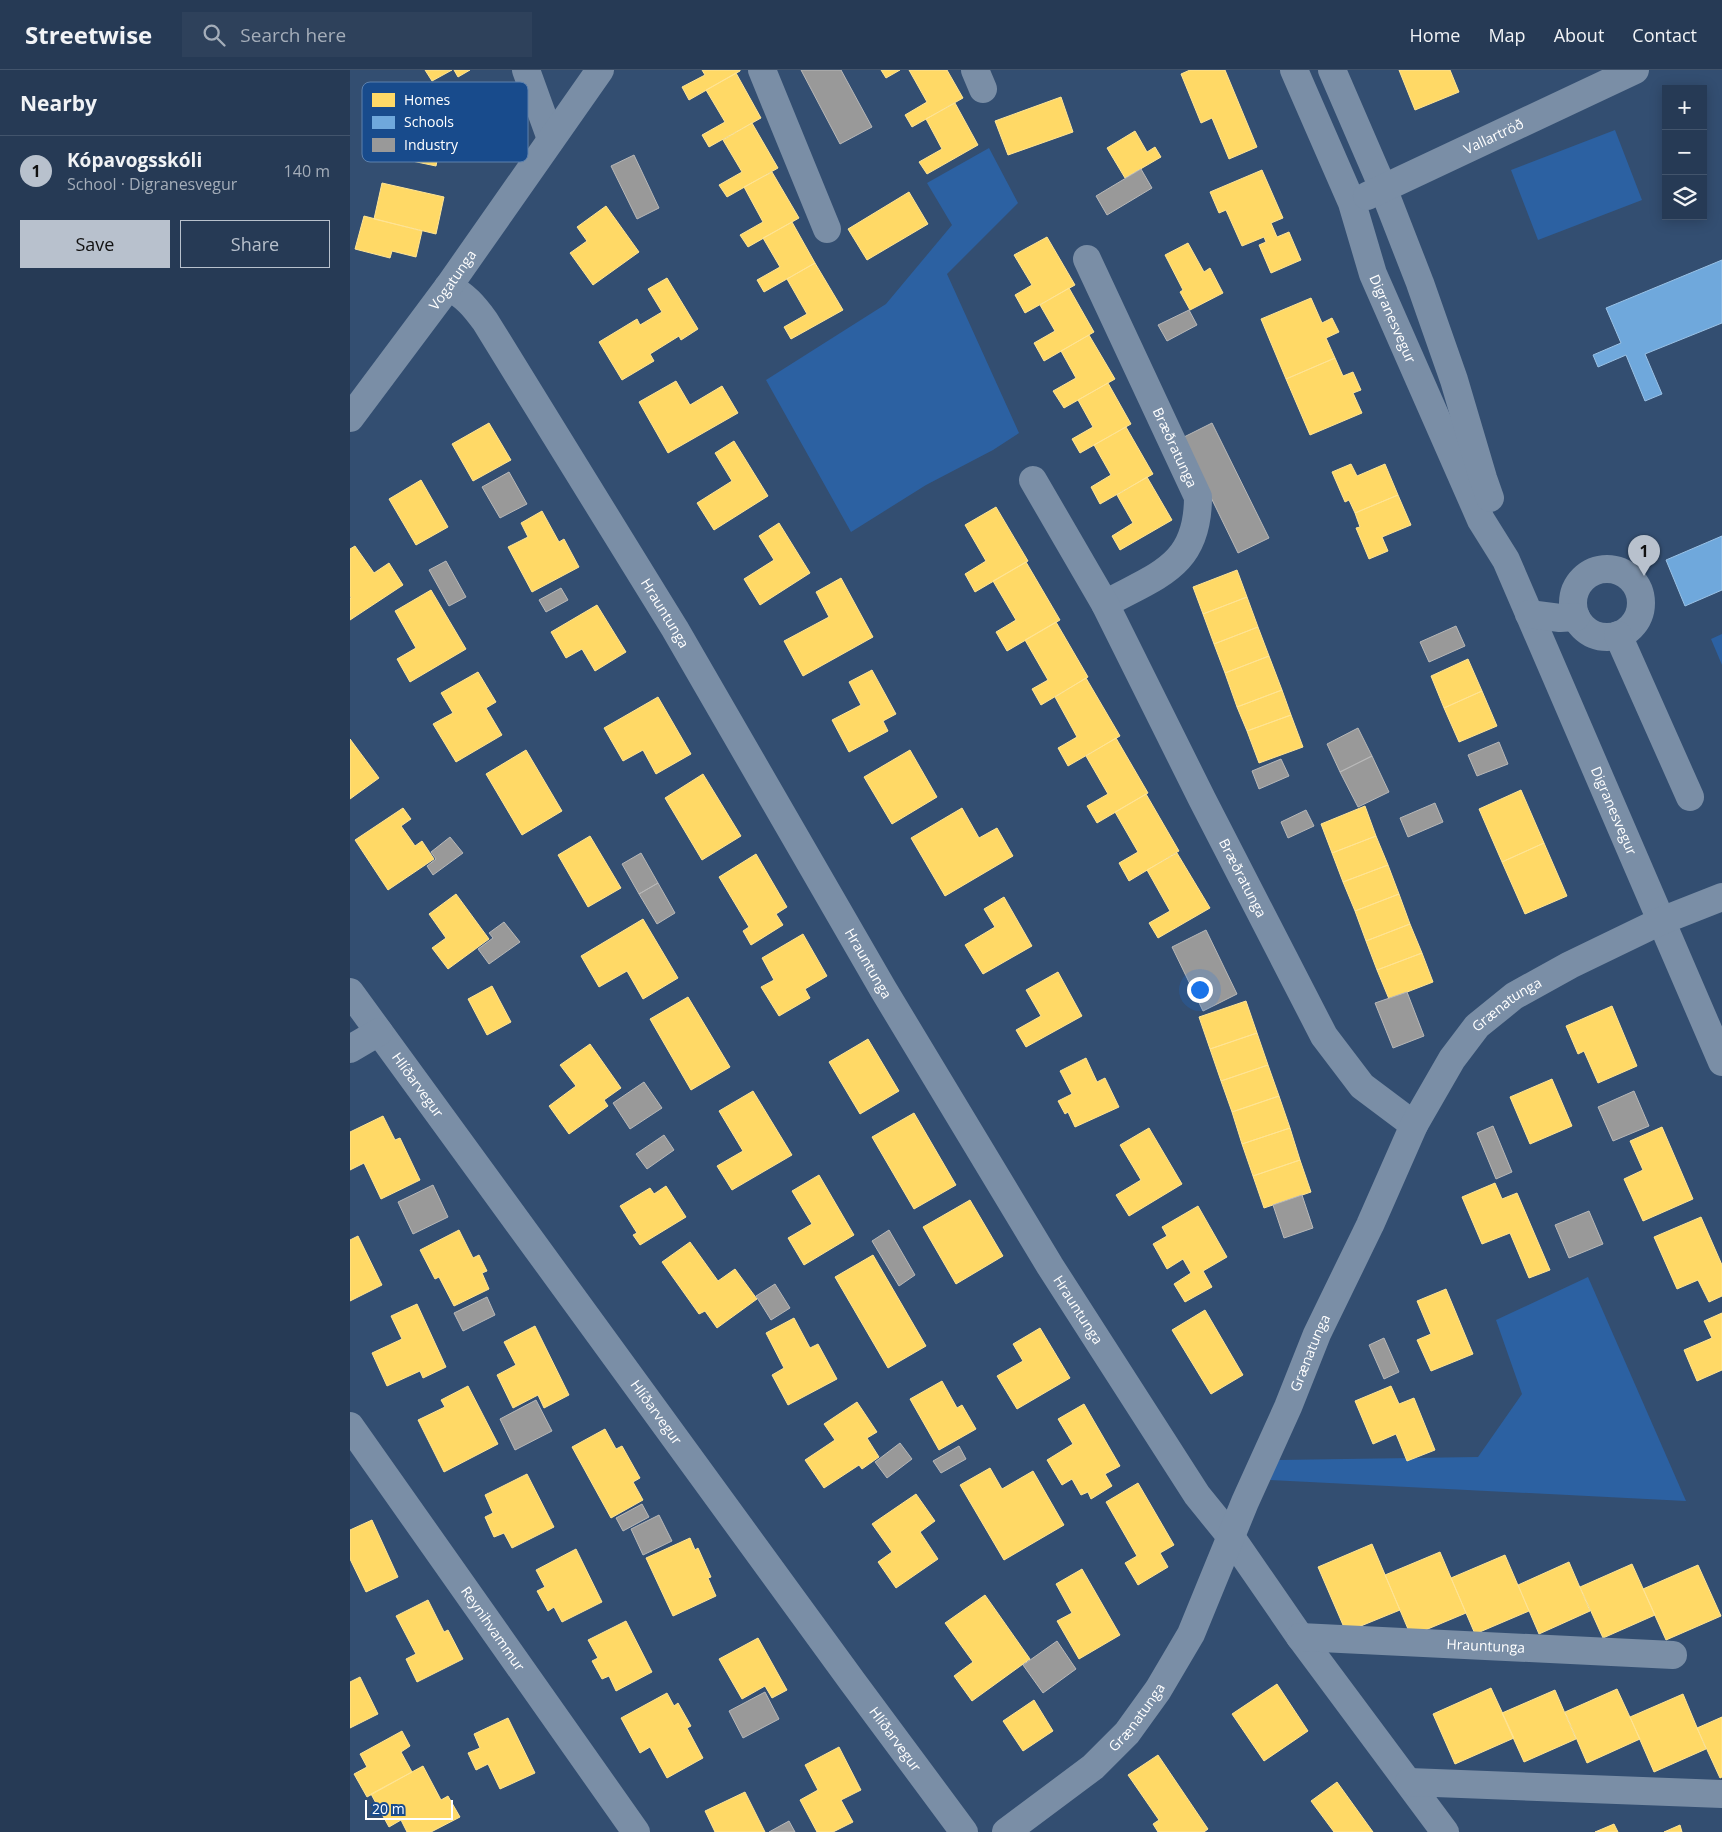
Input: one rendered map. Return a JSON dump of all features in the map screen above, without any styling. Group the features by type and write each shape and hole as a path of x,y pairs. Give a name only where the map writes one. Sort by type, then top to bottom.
{"street":[{"path":"526,70 551,139"},
{"name":"Vogatunga","path":"350,418 448,287 600,70"},
{"path":"762,70 827,229"},
{"name":"Digranesvegur","path":"1294,70 1352,203 1373,274 1481,520 1506,560 1722,1062"},
{"name":"Digranesvegur","path":"1332,70 1383,188 1420,283 1454,380 1483,478 1495,511 1506,560"},
{"name":"Vallartröð","path":"1352,203 1635,70"},
{"name":"Bræðratunga","path":"1087,259 1198,497 1198,515 1194,532 1181,558 1170,568 1105,604"},
{"name":"Hrauntunga","path":"448,287 461,293 485,321 675,629 883,989 1050,1266 1197,1495 1231,1537 1300,1637 1446,1832"},
{"name":"Bræðratunga","path":"1033,480 1105,604 1202,799 1324,1036 1362,1086 1414,1126"},
{"path":"1610,570 1621,572 1637,588 1641,599 1640,611 1635,621 1628,630 1618,635 1598,636 1589,632 1576,617 1573,606 1574,594 1579,584 1588,576 1598,571 1610,570"},
{"path":"1529,614 1560,618 1576,617"},
{"path":"1618,635 1690,797"},
{"name":"Grænatunga","path":"1006,1832 1093,1767 1127,1733 1158,1690 1191,1634 1288,1407 1317,1334 1370,1225 1414,1126 1452,1059 1477,1026 1514,996 1570,965 1661,921 1722,898"},
{"name":"Hlíðarvegur","path":"350,992 840,1665 964,1832"},
{"path":"350,1049 378,1032"},
{"name":"Reynihvammur","path":"350,1426 636,1832"},
{"name":"Hrauntunga","path":"1300,1637 1673,1655"},
{"path":"1409,1782 1722,1794"}],"shaded area":[{"path":"1615,130 1642,200 1538,240 1511,170"},
{"path":"989,148 1018,203 947,274 1019,433 993,450 926,485 851,532 766,380 886,304 952,225 927,183"},
{"path":"1722,634 1722,665 1711,639"},
{"path":"1588,1277 1686,1501 1270,1480 1278,1460 1478,1457 1522,1394 1496,1320"}],"building: Homes":[{"path":"425,70 452,70 432,81"},
{"path":"454,70 470,70 458,77"},
{"path":"702,70 740,71 689,100 682,87 705,75"},
{"path":"881,70 900,70 886,78"},
{"path":"909,70 947,70 963,98 912,127 905,115 927,102"},
{"path":"1190,70 1225,70 1257,147 1229,159 1212,118 1201,123 1181,74"},
{"path":"1399,70 1450,70 1459,92 1415,110"},
{"path":"736,73 761,118 709,147 702,135 725,122 706,90"},
{"path":"1061,97 1073,132 1008,155 995,121"},
{"path":"955,103 978,145 927,174 919,162 942,149 926,119"},
{"path":"752,123 778,168 727,197 719,185 742,172 723,140"},
{"path":"1135,131 1147,152 1155,147 1161,157 1125,178 1107,148"},
{"path":"417,162 437,162 436,166"},
{"path":"1262,170 1283,218 1271,223 1277,237 1289,232 1301,260 1271,273 1259,245 1266,242 1264,237 1242,246 1226,210 1219,213 1210,192"},
{"path":"772,172 799,218 748,247 740,235 763,222 744,187"},
{"path":"382,183 444,197 436,234 374,219"},
{"path":"909,192 928,224 867,260 848,229"},
{"path":"606,206 639,252 593,285 570,253 587,241 577,227"},
{"path":"364,216 422,231 416,257 392,251 390,258 355,249"},
{"path":"792,222 815,263 764,292 757,280 780,267 763,238"},
{"path":"1047,237 1075,285 1025,313 1015,295 1032,285 1014,255"},
{"path":"1188,243 1204,272 1210,268 1223,293 1190,310 1180,292 1183,290 1165,255"},
{"path":"815,263 843,310 791,339 784,327 807,314 787,279"},
{"path":"667,278 698,329 681,340 679,336 650,354 654,361 622,380 599,342 637,319 640,325 662,312 648,289"},
{"path":"1069,288 1094,332 1044,361 1034,343 1055,331 1040,305"},
{"path":"1311,298 1322,323 1332,318 1339,332 1326,338 1335,358 1286,379 1261,319"},
{"path":"1089,335 1115,379 1064,408 1053,391 1076,378 1061,351"},
{"path":"1335,358 1343,376 1353,372 1361,390 1353,393 1362,413 1310,435 1286,379"},
{"path":"676,381 690,405 722,386 738,413 668,453 639,402"},
{"path":"1108,383 1131,424 1080,453 1072,439 1093,427 1078,400"},
{"path":"489,423 511,460 473,481 452,444"},
{"path":"1126,427 1153,474 1100,504 1091,487 1111,475 1094,445"},
{"path":"734,441 768,496 714,530 697,503 732,481 715,453"},
{"path":"1351,464 1357,476 1385,464 1398,495 1355,513 1349,500 1345,502 1332,472"},
{"path":"1147,477 1172,520 1120,550 1112,536 1133,523 1117,495"},
{"path":"421,480 448,527 416,545 389,499"},
{"path":"1398,495 1411,525 1382,537 1388,551 1369,559 1356,528 1360,527 1355,513"},
{"path":"996,507 1028,561 975,592 965,574 986,561 965,525"},
{"path":"542,511 559,542 564,539 579,567 532,592 508,547 528,537 521,523"},
{"path":"779,523 810,573 760,605 744,579 774,560 759,536"},
{"path":"355,546 374,573 389,563 403,585 350,620 350,549"},
{"path":"1026,562 1060,620 1007,651 996,632 1016,620 993,581"},
{"path":"1237,570 1247,597 1203,614 1193,587"},
{"path":"841,578 873,637 803,676 784,641 829,617 816,592"},
{"path":"431,590 466,649 410,682 397,659 416,648 395,611"},
{"path":"1247,597 1258,627 1214,644 1203,614"},
{"path":"597,605 626,652 595,671 582,649 566,658 551,632"},
{"path":"1056,622 1088,677 1041,705 1032,689 1048,680 1025,640"},
{"path":"1258,627 1269,656 1225,673 1214,644"},
{"path":"1269,656 1282,690 1237,707 1225,673"},
{"path":"1468,659 1482,691 1444,708 1431,676"},
{"path":"872,670 896,714 883,721 888,731 849,752 832,720 861,705 849,682"},
{"path":"478,672 496,702 486,708 502,735 456,762 433,724 453,713 441,693"},
{"path":"1086,678 1120,736 1068,766 1058,748 1077,737 1055,697"},
{"path":"1282,690 1291,715 1247,731 1237,707"},
{"path":"1482,691 1497,726 1459,742 1444,708"},
{"path":"658,697 691,754 656,774 643,750 623,761 604,728"},
{"path":"1291,715 1303,747 1259,763 1247,731"},
{"path":"1116,738 1148,793 1097,823 1087,806 1108,794 1086,756"},
{"path":"350,739 379,778 350,799"},
{"path":"526,750 562,811 522,835 486,774"},
{"path":"910,750 937,797 892,824 864,777"},
{"path":"703,774 741,836 702,860 665,798"},
{"path":"1521,790 1544,843 1502,862 1479,809"},
{"path":"1146,794 1179,851 1129,881 1119,863 1138,852 1115,812"},
{"path":"1365,806 1376,836 1332,853 1321,824"},
{"path":"403,808 411,819 401,826 415,846 422,841 434,859 388,890 355,840"},
{"path":"962,808 979,838 997,828 1013,856 945,896 911,838"},
{"path":"590,836 621,888 588,907 558,855"},
{"path":"1376,836 1388,865 1343,882 1332,853"},
{"path":"1544,843 1567,896 1525,914 1502,862"},
{"path":"1177,853 1210,908 1158,938 1149,923 1170,911 1147,870"},
{"path":"756,854 787,907 776,914 783,925 751,945 743,931 749,927 719,877"},
{"path":"1388,865 1399,894 1355,911 1343,882"},
{"path":"456,894 489,939 448,969 432,948 446,938 429,914"},
{"path":"1399,894 1410,924 1366,941 1355,911"},
{"path":"1004,897 1032,946 983,974 965,945 995,927 984,909"},
{"path":"643,919 678,978 643,999 627,971 599,987 581,956"},
{"path":"1410,924 1422,953 1377,970 1366,941"},
{"path":"803,934 827,976 805,989 810,998 779,1016 761,987 774,980 762,958"},
{"path":"1422,953 1433,982 1389,999 1377,970"},
{"path":"1058,972 1082,1016 1026,1047 1016,1030 1041,1016 1026,990"},
{"path":"492,986 511,1022 487,1035 468,999"},
{"path":"688,997 730,1067 691,1090 650,1019"},
{"path":"1246,1001 1257,1033 1210,1049 1199,1017"},
{"path":"1612,1006 1637,1066 1598,1083 1584,1051 1578,1054 1566,1026"},
{"path":"1257,1033 1268,1065 1221,1081 1210,1049"},
{"path":"868,1039 899,1091 860,1114 829,1062"},
{"path":"590,1044 621,1088 604,1100 608,1106 569,1134 549,1106 576,1086 560,1065"},
{"path":"1086,1058 1097,1082 1105,1078 1119,1107 1075,1127 1068,1112 1065,1114 1058,1101 1072,1094 1060,1071"},
{"path":"1268,1065 1279,1096 1232,1112 1221,1081"},
{"path":"1552,1079 1572,1126 1530,1144 1510,1097"},
{"path":"753,1091 792,1155 732,1190 717,1166 743,1151 719,1111"},
{"path":"1279,1096 1290,1128 1242,1144 1232,1112"},
{"path":"914,1113 956,1185 914,1209 872,1137"},
{"path":"383,1116 395,1140 400,1138 420,1180 381,1199 364,1163 350,1170 350,1132"},
{"path":"1662,1127 1693,1199 1643,1221 1624,1179 1643,1170 1630,1141"},
{"path":"1149,1128 1182,1184 1129,1216 1116,1195 1141,1180 1120,1145"},
{"path":"1290,1128 1300,1160 1253,1176 1242,1144"},
{"path":"1300,1160 1311,1192 1264,1208 1253,1176"},
{"path":"819,1175 854,1235 804,1265 788,1238 812,1224 792,1191"},
{"path":"1495,1183 1502,1199 1517,1193 1550,1270 1529,1278 1510,1233 1482,1244 1462,1197"},
{"path":"666,1186 686,1217 640,1245 633,1235 637,1233 620,1206 650,1188 654,1194"},
{"path":"970,1200 1003,1256 956,1284 923,1227"},
{"path":"1198,1206 1227,1257 1203,1271 1212,1287 1185,1302 1174,1284 1191,1273 1183,1259 1167,1269 1153,1244 1167,1236 1162,1227"},
{"path":"1701,1217 1722,1265 1722,1296 1709,1302 1698,1280 1677,1289 1654,1237"},
{"path":"459,1230 473,1258 479,1255 487,1271 482,1273 489,1289 454,1306 439,1277 435,1279 420,1250"},
{"path":"358,1236 382,1285 350,1301 350,1240"},
{"path":"690,1242 718,1281 735,1269 757,1299 717,1328 705,1311 699,1314 662,1262"},
{"path":"873,1255 926,1346 888,1368 835,1277"},
{"path":"1446,1289 1473,1354 1431,1371 1417,1340 1431,1334 1417,1301"},
{"path":"417,1304 446,1367 423,1378 420,1371 387,1386 372,1353 402,1339 391,1316"},
{"path":"1205,1310 1243,1375 1211,1394 1172,1330"},
{"path":"1722,1313 1722,1370 1697,1381 1684,1350 1712,1338 1704,1321"},
{"path":"794,1318 810,1348 818,1344 837,1379 788,1405 772,1375 784,1368 766,1333"},
{"path":"535,1326 569,1395 544,1408 538,1395 513,1408 497,1375 516,1365 504,1342"},
{"path":"1040,1328 1070,1378 1017,1409 997,1376 1023,1361 1013,1344"},
{"path":"942,1381 957,1408 962,1405 976,1429 939,1450 910,1399"},
{"path":"468,1386 498,1444 444,1472 418,1420 445,1407 441,1400"},
{"path":"1391,1386 1399,1404 1414,1398 1435,1450 1407,1461 1396,1434 1373,1444 1355,1401"},
{"path":"857,1402 877,1432 867,1438 879,1457 862,1469 859,1465 824,1488 805,1460 835,1440 824,1424"},
{"path":"1084,1404 1120,1466 1105,1474 1112,1486 1091,1499 1088,1492 1081,1495 1072,1479 1062,1485 1047,1460 1073,1444 1058,1419"},
{"path":"605,1429 616,1449 622,1446 640,1478 633,1482 643,1500 611,1518 572,1447"},
{"path":"990,1468 1002,1489 1033,1471 1064,1525 1004,1560 960,1485"},
{"path":"527,1474 554,1527 512,1548 504,1533 494,1537 485,1517 493,1513 485,1495"},
{"path":"1138,1483 1174,1545 1160,1553 1168,1567 1138,1585 1125,1563 1137,1556 1106,1502"},
{"path":"916,1494 935,1521 920,1532 938,1559 896,1588 878,1562 892,1552 872,1524"},
{"path":"372,1520 398,1577 366,1592 350,1559 350,1530"},
{"path":"690,1538 695,1550 698,1548 711,1577 708,1578 716,1596 673,1616 646,1558"},
{"path":"1372,1544 1400,1610 1346,1632 1318,1567"},
{"path":"576,1549 602,1602 562,1622 554,1607 548,1611 537,1591 545,1587 536,1570"},
{"path":"1440,1552 1466,1613 1411,1636 1385,1575"},
{"path":"1505,1555 1529,1611 1475,1634 1451,1578"},
{"path":"1569,1562 1590,1611 1539,1634 1518,1585"},
{"path":"1632,1564 1655,1615 1603,1638 1580,1587"},
{"path":"1698,1565 1721,1616 1666,1640 1643,1589"},
{"path":"1082,1569 1120,1635 1079,1659 1057,1621 1072,1613 1056,1584"},
{"path":"985,1595 1030,1659 972,1701 954,1676 973,1662 945,1623"},
{"path":"428,1600 444,1632 448,1630 463,1659 417,1682 406,1659 416,1654 396,1616"},
{"path":"626,1621 652,1672 616,1691 609,1676 602,1679 592,1661 598,1658 588,1640"},
{"path":"758,1638 787,1690 772,1698 765,1686 742,1699 719,1659"},
{"path":"360,1677 378,1714 350,1728 350,1682"},
{"path":"1277,1684 1308,1731 1264,1761 1232,1714"},
{"path":"1491,1688 1514,1738 1455,1764 1433,1714"},
{"path":"1617,1689 1640,1739 1587,1763 1565,1712"},
{"path":"1555,1690 1576,1739 1524,1762 1502,1713"},
{"path":"667,1693 674,1706 678,1703 691,1726 687,1728 703,1758 667,1778 650,1747 640,1753 621,1718"},
{"path":"1683,1694 1706,1749 1654,1772 1630,1717"},
{"path":"1034,1700 1053,1731 1023,1751 1003,1721"},
{"path":"1722,1717 1722,1777 1720,1778 1697,1728"},
{"path":"508,1718 535,1773 500,1789 488,1764 476,1770 468,1753 480,1748 474,1734"},
{"path":"402,1731 410,1746 401,1752 412,1772 367,1797 354,1774 367,1767 360,1754"},
{"path":"839,1747 861,1790 841,1800 853,1822 833,1832 817,1832 800,1800 818,1790 805,1765"},
{"path":"1158,1755 1208,1829 1204,1832 1158,1832 1153,1824 1159,1820 1128,1775"},
{"path":"423,1766 441,1800 448,1796 460,1817 431,1832 407,1832 401,1820 389,1827 371,1794"},
{"path":"1337,1782 1373,1832 1334,1832 1311,1801"},
{"path":"745,1792 765,1832 715,1832 705,1811"},
{"path":"1614,1824 1618,1832 1595,1832"},
{"path":"1680,1825 1682,1832 1664,1832"}],"building: Schools":[{"path":"1722,260 1722,323 1645,354 1662,394 1645,401 1626,355 1598,367 1593,355 1621,343 1606,308"},
{"path":"1722,536 1722,590 1685,606 1666,560"}],"building: Industry":[{"path":"801,70 841,70 872,127 840,144"},
{"path":"634,155 659,208 637,219 611,166"},
{"path":"1141,169 1152,188 1107,215 1096,196"},
{"path":"1189,310 1197,325 1167,341 1158,325"},
{"path":"1212,423 1269,538 1238,553 1182,438"},
{"path":"509,472 527,504 500,518 482,487"},
{"path":"446,561 466,597 449,606 429,570"},
{"path":"561,588 568,600 546,612 539,600"},
{"path":"1456,626 1465,646 1429,662 1420,642"},
{"path":"1358,728 1372,756 1340,772 1327,744"},
{"path":"1499,742 1508,764 1477,776 1468,755"},
{"path":"1372,756 1389,792 1358,807 1340,772"},
{"path":"1281,759 1289,776 1259,789 1252,771"},
{"path":"1435,803 1443,822 1408,837 1400,818"},
{"path":"1306,810 1314,826 1288,838 1281,822"},
{"path":"450,837 463,853 433,875 427,866 436,859 431,852"},
{"path":"641,853 658,883 639,894 622,864"},
{"path":"658,883 675,913 657,924 639,894"},
{"path":"504,922 520,942 489,964 478,949 493,938 489,933"},
{"path":"1206,930 1237,994 1203,1011 1172,947"},
{"path":"1407,992 1424,1036 1393,1048 1375,1003"},
{"path":"644,1082 662,1108 630,1129 613,1103"},
{"path":"1634,1091 1649,1126 1613,1141 1598,1107"},
{"path":"1493,1126 1512,1172 1496,1179 1477,1133"},
{"path":"664,1135 674,1150 647,1169 636,1154"},
{"path":"433,1185 448,1217 413,1234 398,1202"},
{"path":"1302,1195 1313,1228 1284,1238 1273,1205"},
{"path":"1589,1211 1603,1244 1569,1258 1555,1225"},
{"path":"889,1230 915,1275 899,1286 872,1241"},
{"path":"775,1284 790,1308 771,1320 756,1296"},
{"path":"487,1297 495,1315 463,1331 454,1313"},
{"path":"1384,1338 1399,1372 1384,1379 1369,1345"},
{"path":"536,1400 552,1431 515,1450 500,1419"},
{"path":"900,1443 912,1459 887,1478 875,1462"},
{"path":"959,1446 966,1459 941,1473 933,1461"},
{"path":"642,1504 649,1517 623,1531 616,1518"},
{"path":"659,1515 672,1541 643,1555 631,1529"},
{"path":"1057,1641 1076,1669 1043,1693 1023,1665"},
{"path":"765,1692 779,1719 743,1738 729,1711"},
{"path":"789,1821 795,1832 769,1832"}],"place":[{"name":"Kópavogsskóli","path":"1644,576"}]}
